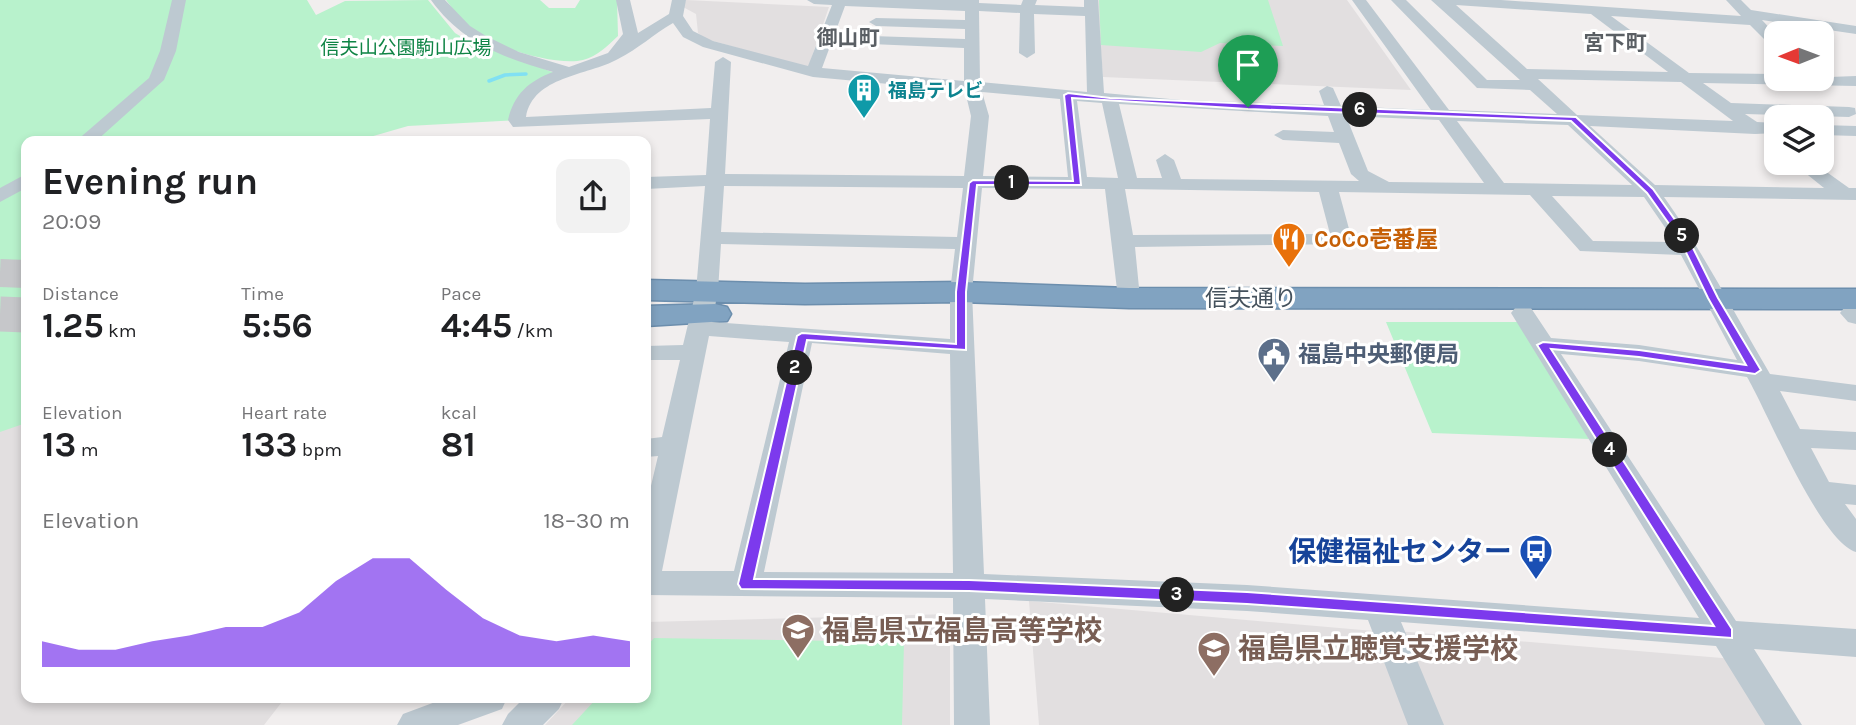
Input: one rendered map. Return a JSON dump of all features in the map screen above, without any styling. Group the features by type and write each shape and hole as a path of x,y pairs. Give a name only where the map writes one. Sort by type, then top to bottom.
{"highway":[{"name":"信夫通り","path":"651,293 701,321"},
{"name":"信夫通り","path":"651,316 701,321 962,302 1129,298 1718,305 1855,311"},
{"name":"信夫通り","path":"962,302 1522,313 1718,305"}],"street":[{"path":"91,136 156,80 168,51 179,0"},
{"path":"438,0 472,37 504,52 570,72"},
{"path":"609,59 631,35 624,0"},
{"path":"814,0 880,3 972,19"},
{"path":"1359,0 1499,190"},
{"path":"1398,0 1483,85 1529,79 1764,79"},
{"path":"1440,0 1590,5 1751,18 1856,30"},
{"path":"1440,0 1573,118 1650,191 1689,249 1820,492 1856,541"},
{"path":"1733,0 1764,31"},
{"path":"813,72 845,1"},
{"path":"880,3 870,45 1029,5 1091,6 1103,100 1121,184 1129,298"},
{"path":"1027,53 1029,5"},
{"path":"1590,5 1764,136"},
{"path":"718,113 519,124 517,113 525,96 541,84 609,59 642,38 651,27 677,8 688,34 708,44 813,72 972,84 1103,100 1764,128"},
{"path":"876,22 972,19"},
{"path":"972,19 972,84 981,116 962,302 972,725"},
{"path":"1387,40 1483,37"},
{"path":"651,550 701,321 723,62"},
{"path":"1834,80 1856,81"},
{"path":"1327,91 1360,174 1388,189"},
{"path":"1827,91 1853,116"},
{"path":"1068,95 1078,183"},
{"path":"1727,108 1853,116"},
{"path":"1834,130 1856,131"},
{"path":"1283,135 1347,138"},
{"path":"1165,160 1174,185"},
{"path":"1817,175 1847,198"},
{"path":"651,183 713,180 1078,183 1328,189 1650,191 1847,198"},
{"path":"0,196 21,183"},
{"path":"1124,241 1342,240 1328,189"},
{"path":"1537,191 1587,247 1689,249"},
{"path":"710,239 967,243"},
{"path":"1522,313 1784,725"},
{"path":"651,351 701,321 802,336 962,347"},
{"path":"746,584 802,336"},
{"path":"1543,345 1639,353 1856,393"},
{"path":"1790,438 1856,441"},
{"path":"651,447 675,445"},
{"path":"1820,492 1856,495"},
{"path":"651,583 969,586 1247,598 1856,643"},
{"path":"1379,607 1426,725"},
{"path":"415,725 476,703"},
{"path":"520,725 542,703"}],"shaded area":[{"path":"686,0 829,7 808,68 706,39 698,33 696,14 683,7"},
{"path":"1097,0 1347,0 1411,90 1103,77"},
{"path":"21,361 21,703 281,703 264,725 0,725 0,380"},
{"name":"福島県立聴覚支援学校","path":"1029,601 1374,631 1411,725 1039,725"},
{"name":"福島県立福島高等学校","path":"950,614 950,725 545,725 565,703 651,703 651,622"},
{"path":"1397,631 1734,659 1774,725 1437,725"}],"green space":[{"name":"信夫山公園駒山広場","path":"0,0 307,0 316,15 345,1 428,0 455,33 465,39 560,75 541,84 517,120 408,126 373,136 21,136 21,425 0,432"},
{"path":"446,0 540,0 549,8 575,8 580,0 617,0 618,36 588,58 559,61 515,51 488,40 465,24"},
{"path":"1099,0 1268,0 1283,46 1220,43 1201,52 1101,45"},
{"path":"1386,322 1519,322 1589,439 1432,433"},
{"name":"福島県立福島高等学校","path":"654,638 904,642 902,725 572,725 592,703 651,703 651,641"}],"waterway":[{"path":"489,81 505,75 526,74"}],"tunnel":[{"path":"0,273 21,274"},
{"path":"0,314 21,315"}],"place":[{"name":"福島テレビ","path":"864,120"},
{"name":"CoCo壱番屋","path":"1289,269"},
{"name":"福島中央郵便局","path":"1274,384"},
{"name":"保健福祉センター","path":"1536,581"},
{"name":"福島県立福島高等学校","path":"798,660"},
{"name":"福島県立聴覚支援学校","path":"1214,678"}],"district":[{"name":"御山町","path":"848,38"},
{"name":"宮下町","path":"1615,43"}],"route":[{"path":"1068,95 1110,101 1248,107 1573,118 1650,191 1684,238 1713,298 1755,370 1639,353 1543,345 1727,633 1247,598 969,586 746,584 802,336 962,347 961,292 973,183 1078,183 1068,95"}]}
